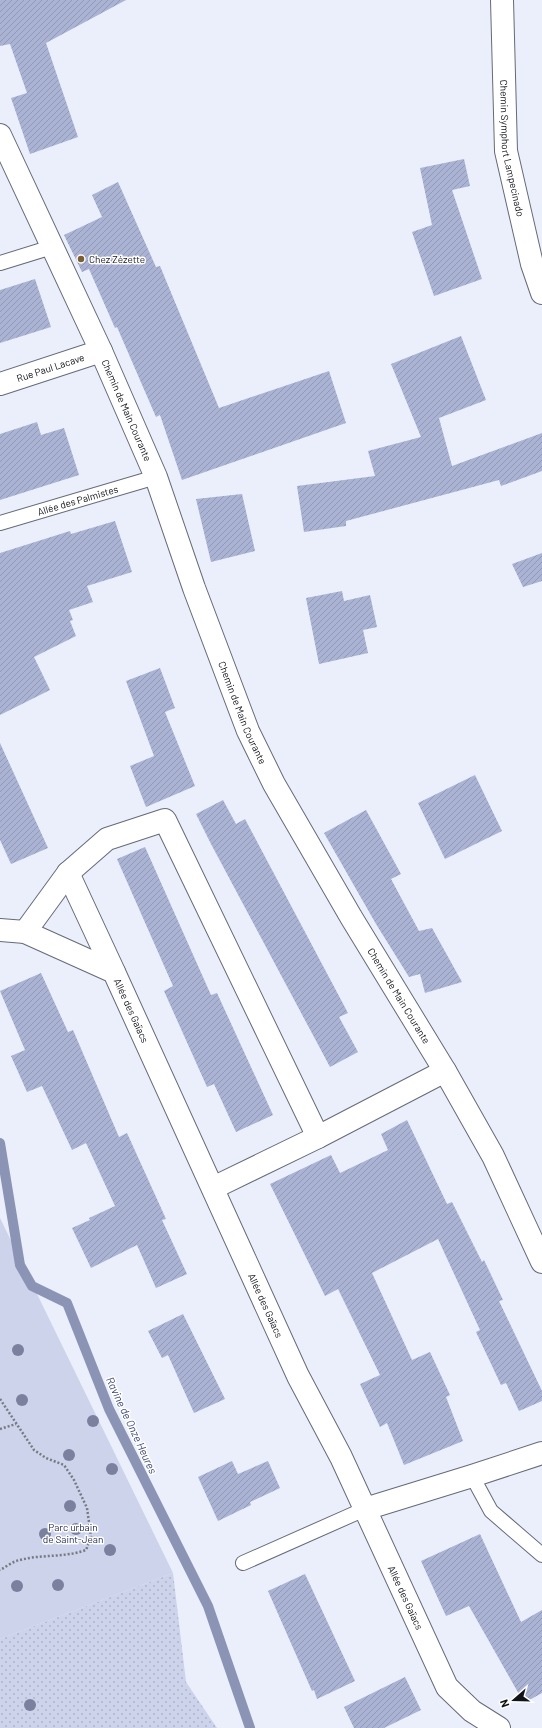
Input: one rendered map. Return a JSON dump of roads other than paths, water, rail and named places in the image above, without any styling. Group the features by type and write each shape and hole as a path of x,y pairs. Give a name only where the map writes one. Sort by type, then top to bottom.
{"street":[{"name":"Chemin Symphort Lampecinado","path":"502,0 506,151 532,264 542,293"},
{"name":"Chemin de Main Courante","path":"0,135 102,351 156,477 194,588 248,731 274,784 343,903 446,1071 493,1156 542,1262"},
{"name":"Rue Paul Lacave","path":"0,384 102,351"},
{"path":"24,932 68,872 107,839 165,820 318,1137"},
{"path":"68,872 114,972"},
{"name":"Allée des Gaïacs","path":"0,930 24,932 114,972 298,1376 342,1457 447,1687 472,1711 499,1728"},
{"path":"213,1188 318,1137 446,1071"},
{"path":"365,1509 542,1453"}],"lane":[{"path":"0,263 52,247"},
{"name":"Allée des Palmistes","path":"0,523 156,477"},
{"path":"472,1476 491,1511 542,1555"},
{"path":"243,1563 365,1509"}],"waterway":[{"name":"Ravine de Onze Heures","path":"0,1143 20,1265 32,1286 67,1303 109,1409 208,1606 250,1728"}],"place":[{"name":"Chez Zézette","path":"81,259"}],"park label":[{"name":"Parc urbain de Saint-Jean","path":"73,1532"}]}
